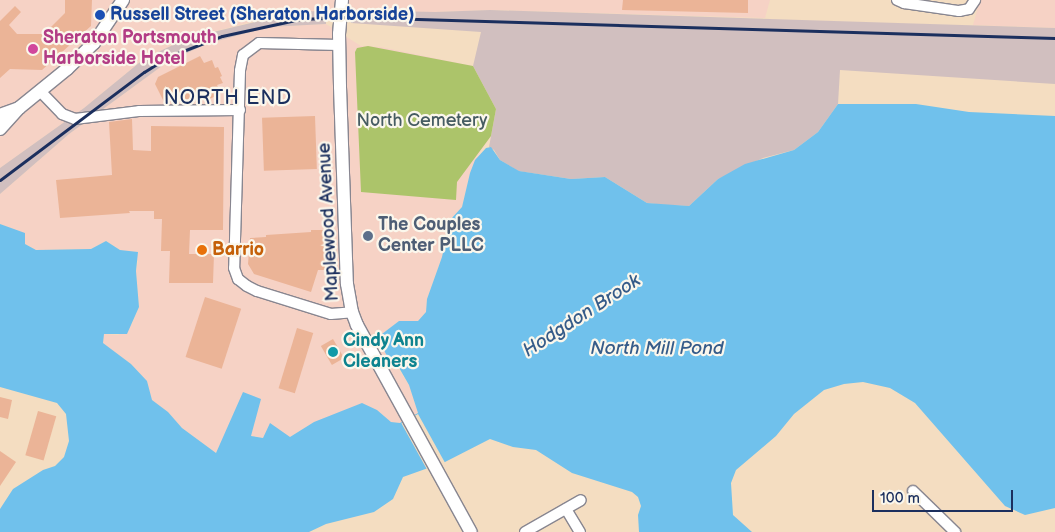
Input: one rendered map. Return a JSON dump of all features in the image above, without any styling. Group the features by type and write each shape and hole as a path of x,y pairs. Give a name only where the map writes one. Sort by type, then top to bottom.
{"street":[{"path":"0,129 19,108 67,69 94,43 123,0"},
{"name":"Maplewood Avenue","path":"342,0 339,45 347,284 352,312 357,325 471,532"},
{"path":"897,0 959,11 969,9 976,0"},
{"path":"339,45 266,42 252,46 240,61 234,268 238,278 247,286 331,314 352,312"},
{"path":"40,91 62,114 76,119 139,111 240,110"},
{"path":"0,115 19,108"},
{"path":"913,491 955,532"},
{"path":"525,532 581,500"},
{"path":"566,509 580,532"}],"shaded area":[{"path":"0,0 770,0 765,18 490,10 435,12 318,11 283,14 188,38 145,58 84,108 0,168"},
{"path":"980,0 1055,0 1055,28 973,25"},
{"path":"349,10 435,12 490,10 1055,28 1055,84 840,70 838,104 818,132 794,150 763,158 718,179 689,206 665,205 647,203 605,177 571,179 518,171 500,160 494,150 489,147 496,109 473,66 481,32 351,23"},
{"path":"326,12 326,24 269,27 206,44 166,63 69,134 0,194 0,168 84,108 145,58 188,38 276,17 276,13"},
{"path":"326,24 361,46 381,47 473,66 491,136 475,160 462,207 450,220 442,257 427,299 426,312 418,321 399,321 378,337 409,385 418,413 400,423 391,422 377,410 314,422 290,437 263,438 251,436 260,400 225,435 216,453 182,428 168,412 151,400 147,381 131,364 102,343 103,334 118,335 132,324 139,307 136,271 138,261 106,241 91,249 36,250 25,244 13,229 0,224 0,194 69,134 166,63 206,44 269,27"}],"green space":[{"name":"North Cemetery","path":"368,46 473,66 496,109 491,136 457,182 456,200 361,192 355,52 357,48"}],"water":[{"name":"North Mill Pond","path":"838,104 916,104 969,112 1055,116 1055,508 1025,515 1005,506 915,403 890,388 863,382 844,384 824,390 794,414 776,436 736,470 731,483 733,515 752,532 639,532 638,515 641,506 638,497 632,492 572,473 536,450 513,447 490,439 445,462 403,477 393,499 374,512 326,524 309,532 0,532 0,509 13,489 43,470 55,466 64,457 69,441 66,414 57,403 0,387 0,224 25,233 25,244 36,250 91,249 106,241 120,250 138,252 136,271 139,307 127,334 104,334 103,343 131,364 147,381 152,400 168,412 182,428 216,453 243,392 261,399 251,436 263,438 270,423 290,437 314,422 362,403 377,410 391,422 400,423 418,413 409,385 398,366 392,367 378,337 399,321 418,321 426,312 427,299 442,257 450,220 462,207 475,160 486,148 491,147 500,160 519,171 571,179 605,177 647,203 689,206 718,179 745,164 794,150 818,132"}],"pier":[{"path":"418,414 445,463 429,472 401,423"}],"building":[{"name":"Sheraton Portsmouth Harborside Hotel","path":"65,0 92,0 91,26 42,70 10,69 0,78 0,21 15,6 21,12 9,25 17,34 44,34 65,13"},
{"path":"623,0 748,0 748,13 622,10"},
{"path":"200,56 204,63 212,60 215,68 218,67 223,83 217,85 221,93 208,100 196,95 184,101 164,102 155,84 158,77"},
{"path":"315,116 317,169 264,171 262,118"},
{"path":"132,119 133,150 151,151 151,126 224,127 223,230 190,230 189,254 214,254 213,283 169,283 170,251 161,251 162,219 154,219 154,211 129,211 130,213 60,218 56,180 112,175 109,122"},
{"path":"311,230 327,230 328,270 318,270 311,292 254,274 248,264 250,238 311,232"},
{"path":"205,297 241,309 222,369 186,357"},
{"path":"297,328 313,333 295,393 279,388"},
{"name":"Cindy Ann Cleaners","path":"333,339 344,358 332,365 321,346"},
{"path":"0,397 12,400 8,419 0,417"},
{"path":"38,411 56,416 44,460 25,455"},
{"path":"0,451 16,462 0,486"}],"railway":[{"path":"0,180 144,72 170,56 222,36 300,19 350,17 1055,38"}],"place":[{"name":"Russell Street (Sheraton Harborside)","path":"100,15"},
{"name":"Sheraton Portsmouth Harborside Hotel","path":"33,49"},
{"name":"The Couples Center PLLC","path":"368,236"},
{"name":"Barrio","path":"202,250"},
{"name":"Cindy Ann Cleaners","path":"333,352"}],"district":[{"name":"NORTH END","path":"228,98"}],"water label":[{"name":"Hodgdon Brook","path":"582,316"}]}
